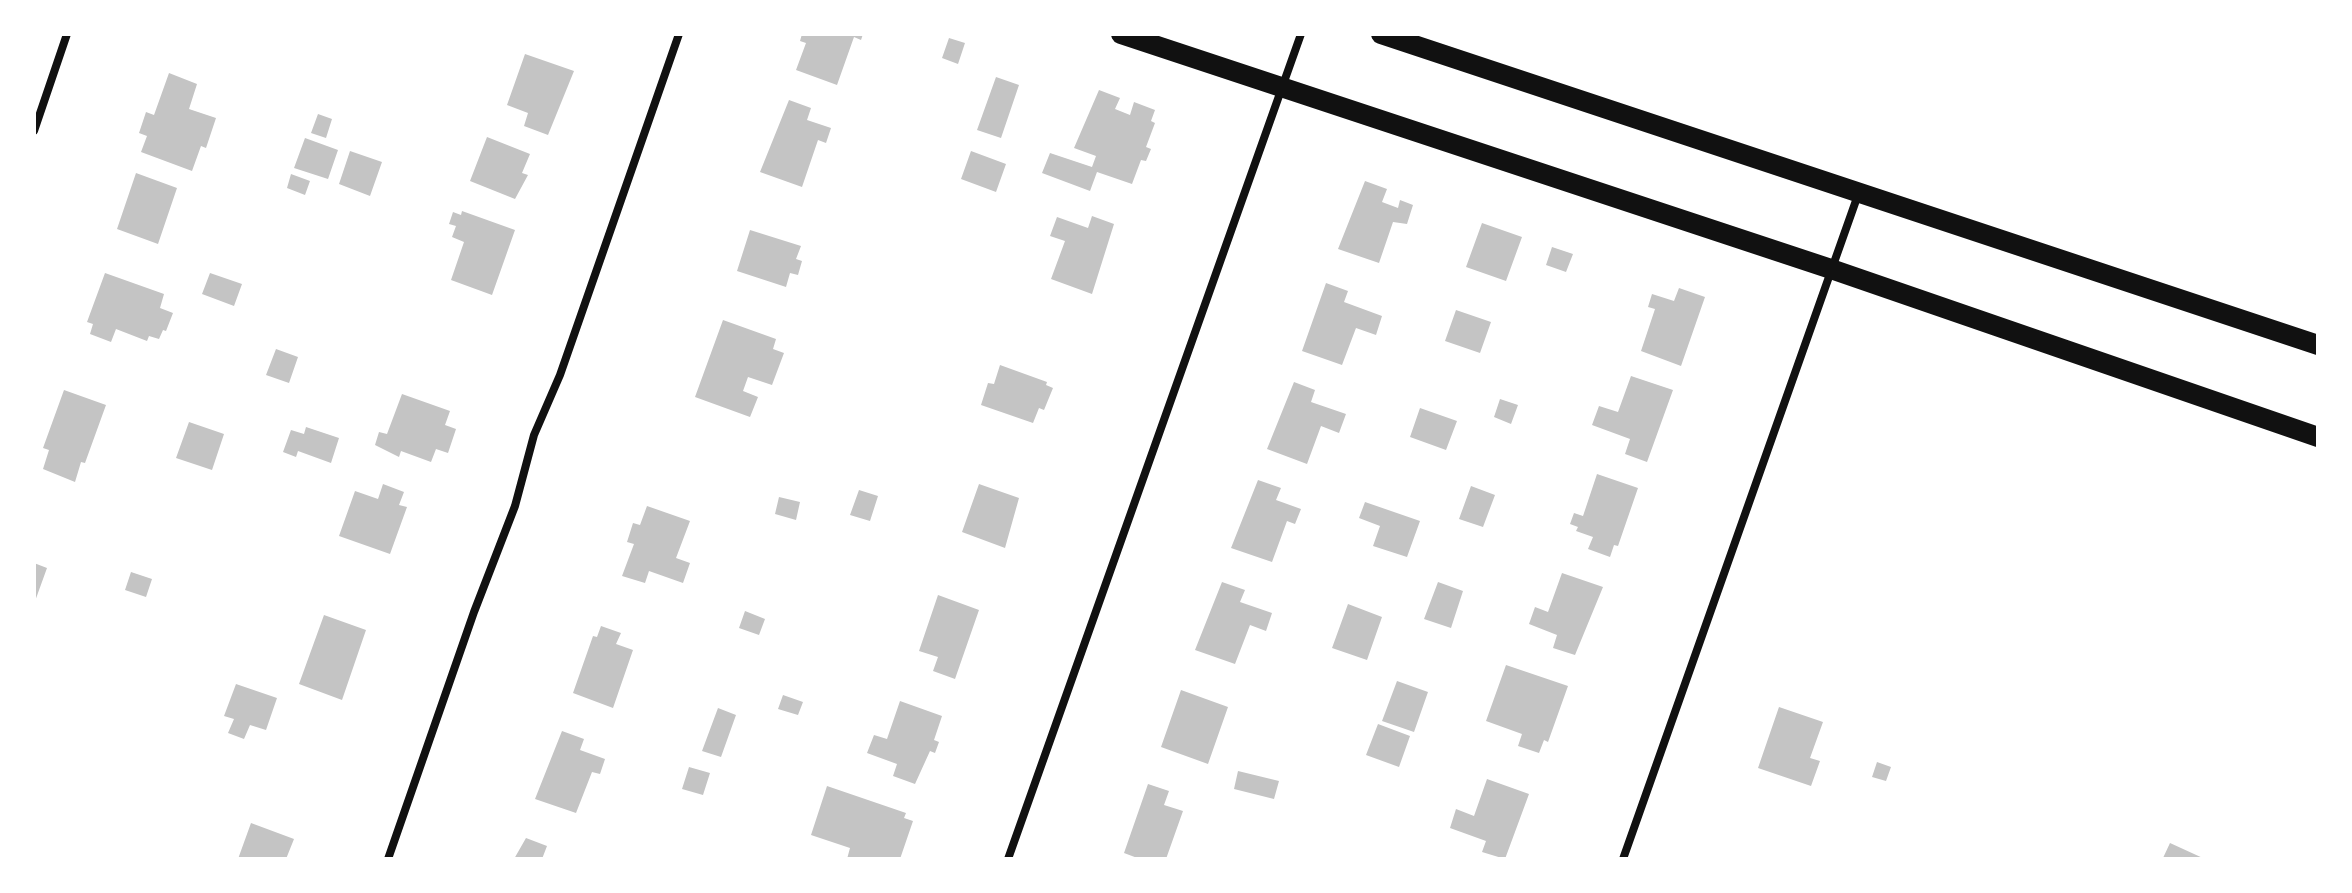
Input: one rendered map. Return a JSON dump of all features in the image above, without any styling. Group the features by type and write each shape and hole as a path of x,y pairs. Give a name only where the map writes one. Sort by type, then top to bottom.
{"main road":[{"path":"1121,34 1831,269 2318,437"},
{"path":"1381,34 2318,345"}],"street":[{"path":"34,131 67,34"},
{"path":"388,859 474,612 515,506 534,435 565,361 679,34"},
{"path":"1008,859 1301,34"},
{"path":"1623,859 1859,192"}],"building":[{"path":"802,34 863,34 861,40 854,37 837,85 796,70 806,43 800,41"},
{"path":"949,38 965,43 958,64 942,58"},
{"path":"525,54 574,71 548,135 524,126 528,113 507,105"},
{"path":"169,73 197,84 189,109 216,118 206,148 201,146 192,171 141,152 147,136 139,133 146,112 154,115"},
{"path":"996,77 1019,85 1001,138 977,130"},
{"path":"1099,90 1120,98 1115,109 1130,115 1134,102 1155,110 1151,121 1155,123 1146,147 1151,149 1146,161 1141,160 1132,184 1097,172 1090,191 1042,173 1050,153 1092,167 1096,156 1074,148"},
{"path":"789,100 811,108 807,120 831,128 826,143 818,140 802,187 760,172"},
{"path":"318,114 332,119 326,138 311,133"},
{"path":"487,137 530,154 522,173 528,175 515,199 470,181"},
{"path":"305,138 338,150 328,179 294,168"},
{"path":"350,151 382,162 370,196 339,184"},
{"path":"971,151 1006,164 996,192 961,179"},
{"path":"136,173 177,188 158,244 117,229"},
{"path":"291,174 310,181 305,195 287,188"},
{"path":"1365,181 1387,189 1382,202 1398,208 1400,200 1413,205 1407,224 1393,222 1379,263 1338,249"},
{"path":"462,211 515,230 492,295 451,280 464,242 452,237 456,226 449,224 453,212 461,215"},
{"path":"1092,216 1114,224 1092,294 1051,279 1065,241 1050,236 1057,217 1088,228"},
{"path":"1482,223 1522,237 1506,281 1466,267"},
{"path":"750,230 801,246 796,259 802,261 798,275 790,273 786,287 737,271"},
{"path":"1552,247 1573,254 1566,272 1546,265"},
{"path":"105,273 164,294 160,308 173,313 159,339 149,336 147,341 116,329 111,342 90,334 93,324 87,322"},
{"path":"210,273 242,284 234,306 202,294"},
{"path":"1326,283 1348,291 1344,302 1382,316 1376,335 1356,328 1342,365 1302,351"},
{"path":"1679,288 1705,297 1681,366 1641,351 1655,309 1648,307 1652,294 1674,301"},
{"path":"1456,310 1491,322 1480,353 1445,341"},
{"path":"723,320 776,339 773,349 784,353 772,385 748,377 743,391 758,397 750,417 695,397"},
{"path":"276,349 298,357 289,383 266,375"},
{"path":"1000,365 1047,382 1046,385 1053,388 1044,410 1039,408 1033,423 981,405 988,383 994,384"},
{"path":"1631,376 1673,390 1647,462 1625,454 1630,439 1592,425 1599,406 1618,412"},
{"path":"1294,382 1315,390 1311,402 1346,414 1339,433 1321,426 1307,464 1267,449"},
{"path":"64,390 106,405 75,482 43,469 49,450 43,448"},
{"path":"402,394 450,411 445,425 456,429 448,453 436,449 431,462 401,451 399,457 375,445 379,432 387,434"},
{"path":"1500,399 1518,405 1511,424 1494,417"},
{"path":"1420,408 1457,421 1446,450 1410,437"},
{"path":"189,422 224,434 212,470 176,458"},
{"path":"306,427 339,438 331,463 298,451 296,457 283,452 291,430 304,434"},
{"path":"1597,474 1638,488 1618,546 1614,545 1610,557 1588,549 1593,537 1576,531 1578,527 1570,524 1574,513 1583,516"},
{"path":"1258,480 1281,488 1276,500 1301,509 1295,524 1287,521 1272,562 1231,548"},
{"path":"383,484 404,492 399,505 407,507 390,554 339,536 355,491 378,499"},
{"path":"979,484 1019,498 1005,548 962,532"},
{"path":"1471,486 1495,495 1483,527 1459,519"},
{"path":"859,490 878,496 870,521 850,515"},
{"path":"779,497 800,502 796,520 775,514"},
{"path":"1365,502 1420,521 1407,557 1373,546 1380,526 1359,518"},
{"path":"647,506 690,521 676,558 690,563 683,583 649,571 645,583 622,576 634,544 627,542 633,523 640,525"},
{"path":"34,563 47,568 34,604"},
{"path":"131,572 152,579 146,597 125,590"},
{"path":"1562,573 1603,587 1575,655 1553,648 1557,635 1529,624 1535,607 1548,612"},
{"path":"1222,582 1245,590 1240,602 1272,613 1266,631 1250,625 1235,664 1195,650"},
{"path":"1438,582 1463,591 1451,628 1424,619"},
{"path":"938,595 979,610 955,679 933,671 938,657 919,651"},
{"path":"1348,604 1382,617 1367,660 1332,648"},
{"path":"745,611 765,619 759,635 739,628"},
{"path":"324,615 366,630 342,700 299,684"},
{"path":"601,626 621,633 616,644 633,650 613,708 573,693 593,636 597,637"},
{"path":"1506,665 1568,686 1548,742 1544,740 1539,753 1518,746 1522,734 1486,721"},
{"path":"1397,681 1428,692 1414,732 1382,721"},
{"path":"236,684 277,698 266,730 250,725 244,739 228,733 234,719 224,716"},
{"path":"1181,690 1228,707 1208,764 1161,747"},
{"path":"783,695 803,702 798,715 778,709"},
{"path":"900,701 942,716 934,740 939,742 935,753 930,751 915,784 893,776 897,764 867,753 874,735 887,739"},
{"path":"1779,707 1823,722 1810,758 1820,761 1811,786 1758,768"},
{"path":"718,708 736,715 721,757 702,751"},
{"path":"1378,724 1410,736 1399,767 1366,755"},
{"path":"562,731 584,739 580,750 605,759 600,774 592,772 576,813 535,799"},
{"path":"1877,762 1891,767 1886,781 1872,777"},
{"path":"689,767 710,773 703,795 682,789"},
{"path":"1238,771 1279,781 1274,799 1234,789"},
{"path":"1487,779 1529,794 1505,859 1482,852 1486,841 1450,828 1456,809 1474,816"},
{"path":"1148,784 1169,791 1164,805 1183,811 1166,859 1140,859 1124,853"},
{"path":"827,786 906,813 904,818 913,821 900,859 847,859 850,848 811,835"},
{"path":"251,823 294,839 286,859 238,859"},
{"path":"526,838 547,846 542,859 514,859"},
{"path":"2170,843 2205,859 2163,858"}]}
